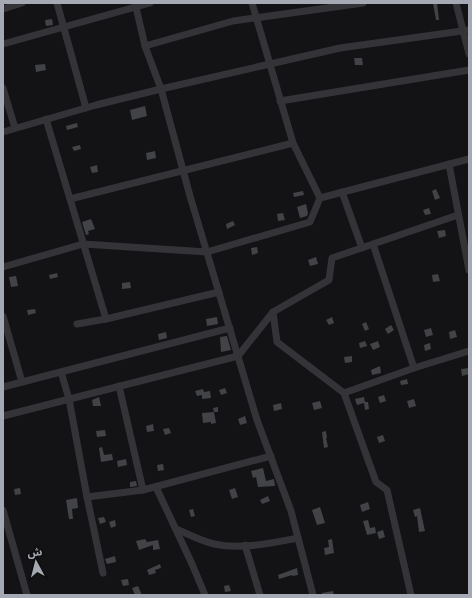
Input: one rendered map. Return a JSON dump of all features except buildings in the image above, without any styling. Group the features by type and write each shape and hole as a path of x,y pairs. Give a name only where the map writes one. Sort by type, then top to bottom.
{"street":[{"path":"3,9 22,3"},
{"path":"56,3 86,108"},
{"path":"3,44 136,4 150,3"},
{"path":"3,267 83,244 207,252 310,222 320,198 293,143 252,3"},
{"path":"145,46 233,21 362,3"},
{"path":"456,3 466,30 469,54"},
{"path":"136,4 145,46 161,89 183,171 257,420 291,511 313,595"},
{"path":"3,132 86,108 161,89 340,48 466,30"},
{"path":"280,101 469,70"},
{"path":"3,90 15,128"},
{"path":"46,119 106,319"},
{"path":"70,200 293,143"},
{"path":"320,198 469,159"},
{"path":"449,164 469,270"},
{"path":"342,192 362,248"},
{"path":"3,416 238,356 273,312 330,280 332,258 458,215"},
{"path":"373,244 414,368"},
{"path":"77,324 106,319 219,292"},
{"path":"273,312 278,342 344,393 376,482 387,490 411,595"},
{"path":"3,316 22,382"},
{"path":"3,387 230,328"},
{"path":"344,393 414,368 469,351"},
{"path":"61,372 69,399 103,573"},
{"path":"119,386 143,490"},
{"path":"87,497 143,490 271,456"},
{"path":"156,487 205,595"},
{"path":"3,510 27,595"},
{"path":"176,529 212,544 228,546 264,544 298,538"},
{"path":"245,545 260,595"}]}
